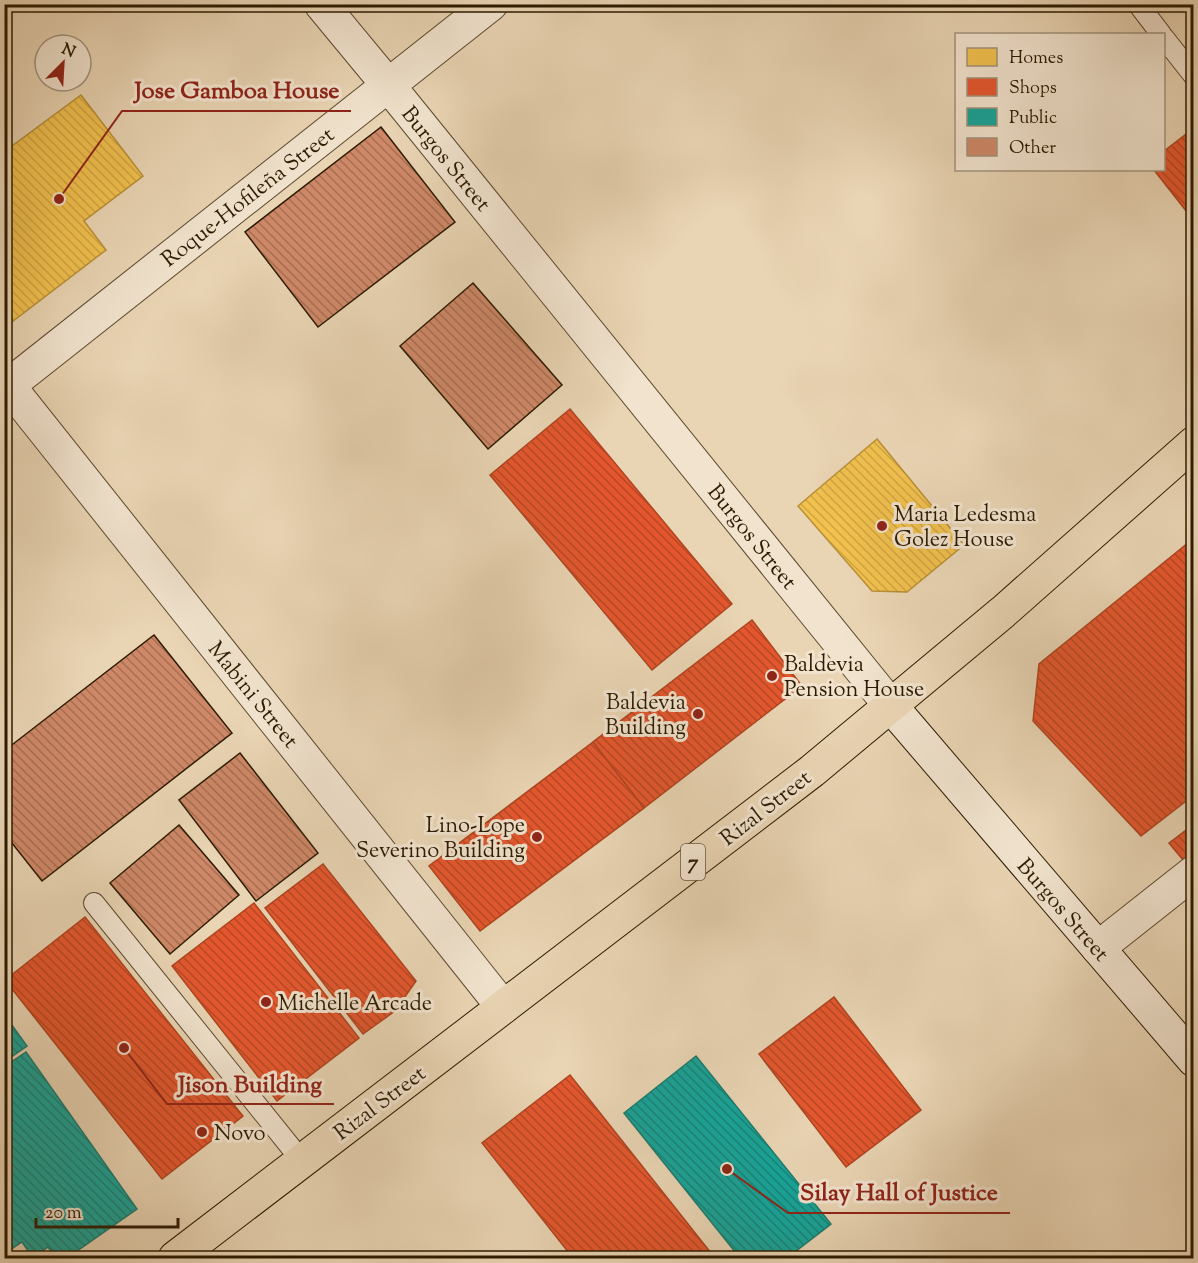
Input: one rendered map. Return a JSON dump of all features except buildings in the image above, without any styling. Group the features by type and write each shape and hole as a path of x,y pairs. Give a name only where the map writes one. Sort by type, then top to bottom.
{"main road":[{"name":"Rizal Street","path":"175,1258 812,771 1003,612 1194,443"}],"street":[{"name":"Burgos Street","path":"321,4 890,705 1194,1060"},
{"name":"Roque-Hofileña Street","path":"6,385 491,4"},
{"name":"Mabini Street","path":"6,385 503,1007"},
{"path":"1098,948 1193,873"}],"lane":[{"path":"1138,4 1160,33"},
{"path":"1165,40 1194,76"},
{"path":"93,903 302,1161"}],"place":[{"name":"Jose Gamboa House","path":"59,199"},
{"name":"Maria Ledesma Golez House","path":"882,526"},
{"name":"Baldevia Pension House","path":"772,676"},
{"name":"Baldevia Building","path":"698,714"},
{"name":"Lino-Lope Severino Building","path":"537,837"},
{"name":"Michelle Arcade","path":"266,1002"},
{"name":"Jison Building","path":"124,1048"},
{"name":"Novo","path":"202,1132"},
{"name":"Silay Hall of Justice","path":"727,1169"}]}
